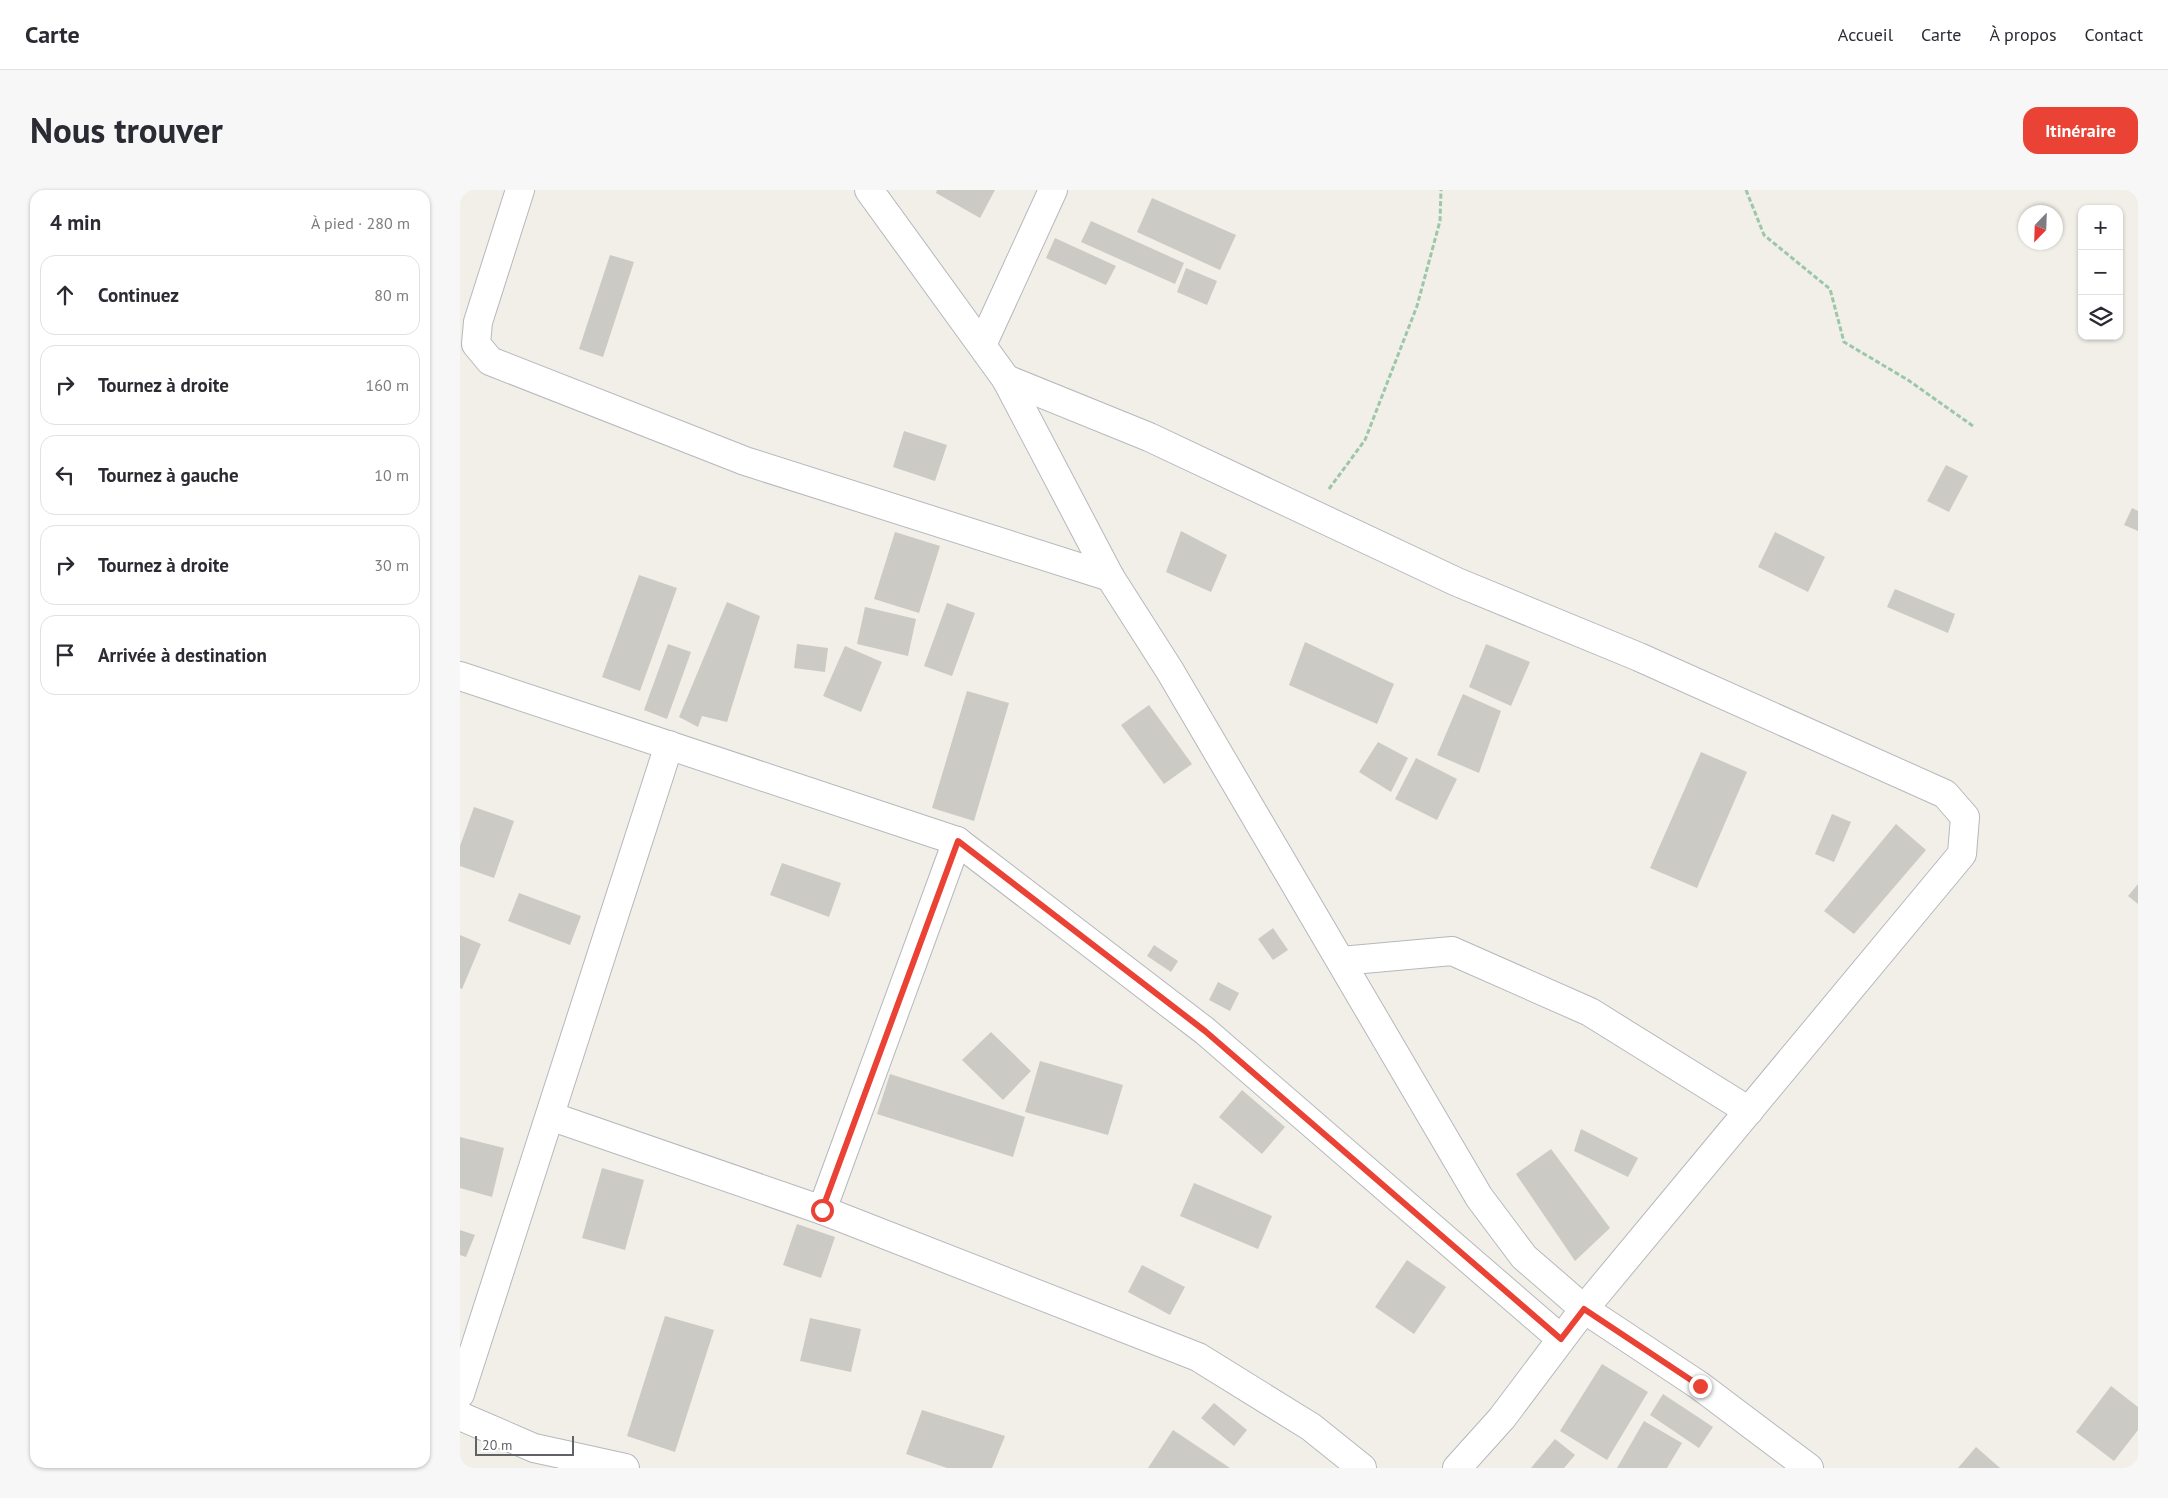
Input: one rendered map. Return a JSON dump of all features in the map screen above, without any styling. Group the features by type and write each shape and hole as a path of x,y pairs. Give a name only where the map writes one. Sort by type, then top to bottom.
{"street":[{"path":"520,190 478,322 476,344 490,361 745,461 1110,577"},
{"path":"869,190 1006,379 1110,577 1170,671 1479,1197 1524,1257 1584,1309 1700,1386 1809,1468"},
{"path":"982,345 1054,190"},
{"path":"1006,379 1149,437 1313,512 1457,582 1639,657 1946,794 1965,817 1962,854 1584,1309 1502,1418 1458,1468"},
{"path":"460,676 958,841 1205,1031 1561,1339"},
{"path":"460,1394 669,745"},
{"path":"822,1210 958,841"},
{"path":"1341,961 1452,951 1590,1012 1749,1111"},
{"path":"550,1116 822,1210 1198,1357 1311,1427 1362,1468"},
{"path":"460,1416 534,1448 625,1468"}],"path":[{"path":"1313,512 1364,440 1417,306 1440,221 1441,190"},
{"path":"1746,190 1764,235 1830,289 1844,342 1908,380 1973,426"}],"building":[{"path":"937,190 995,190 980,218 936,193"},
{"path":"1152,198 1236,235 1220,270 1137,232"},
{"path":"1091,221 1184,263 1175,284 1081,242"},
{"path":"1055,238 1116,266 1106,285 1046,258"},
{"path":"610,255 634,262 603,357 579,349"},
{"path":"1186,268 1217,281 1207,305 1177,292"},
{"path":"904,431 947,445 935,481 893,467"},
{"path":"1946,465 1968,476 1949,512 1927,501"},
{"path":"2132,508 2138,511 2138,531 2124,525"},
{"path":"1181,531 1227,555 1211,592 1166,572"},
{"path":"895,532 940,546 919,613 874,599"},
{"path":"1775,532 1825,557 1808,592 1758,567"},
{"path":"639,575 677,588 640,691 602,677"},
{"path":"1895,589 1955,614 1948,633 1887,607"},
{"path":"727,602 760,616 727,722 702,716 698,727 679,717"},
{"path":"947,603 975,613 952,676 924,666"},
{"path":"865,607 916,619 908,656 857,644"},
{"path":"1305,642 1394,684 1377,724 1289,685"},
{"path":"668,644 691,652 667,719 644,710"},
{"path":"797,644 828,648 825,672 794,668"},
{"path":"1486,644 1530,662 1511,706 1469,687"},
{"path":"845,646 882,662 861,712 823,696"},
{"path":"967,691 1009,703 974,821 932,808"},
{"path":"1463,694 1501,711 1479,773 1437,755"},
{"path":"1149,705 1192,764 1164,784 1121,725"},
{"path":"1378,742 1408,758 1391,792 1359,772"},
{"path":"1701,752 1747,772 1697,888 1650,868"},
{"path":"1416,758 1457,779 1437,820 1395,799"},
{"path":"474,807 514,821 494,878 460,866 460,846"},
{"path":"1832,814 1851,822 1834,862 1815,854"},
{"path":"1896,824 1926,850 1854,934 1824,911"},
{"path":"782,863 841,883 829,917 770,895"},
{"path":"2138,884 2138,904 2128,896"},
{"path":"519,893 581,916 570,945 508,921"},
{"path":"1273,928 1288,950 1273,960 1258,939"},
{"path":"460,935 481,944 462,989 460,988"},
{"path":"1154,945 1178,961 1171,972 1147,956"},
{"path":"1218,982 1239,993 1230,1011 1209,1000"},
{"path":"991,1032 1031,1071 1003,1100 962,1060"},
{"path":"1040,1061 1123,1085 1108,1135 1025,1112"},
{"path":"890,1074 1025,1117 1013,1157 877,1114"},
{"path":"1242,1090 1285,1127 1262,1154 1219,1117"},
{"path":"1581,1129 1638,1158 1628,1177 1574,1151"},
{"path":"460,1137 504,1148 492,1197 460,1188"},
{"path":"1551,1149 1610,1228 1575,1261 1516,1174"},
{"path":"602,1168 644,1180 625,1250 582,1238"},
{"path":"1194,1183 1272,1216 1258,1249 1180,1216"},
{"path":"797,1224 835,1237 821,1278 783,1265"},
{"path":"460,1230 475,1235 466,1257 460,1255"},
{"path":"1407,1260 1446,1287 1414,1334 1375,1307"},
{"path":"1142,1265 1185,1287 1170,1315 1128,1292"},
{"path":"665,1316 714,1330 675,1452 627,1436"},
{"path":"810,1318 861,1329 851,1372 800,1361"},
{"path":"1602,1364 1648,1392 1607,1460 1560,1431"},
{"path":"2111,1386 2138,1407 2138,1430 2114,1461 2076,1432"},
{"path":"1663,1394 1713,1427 1699,1448 1650,1415"},
{"path":"1214,1403 1247,1430 1234,1446 1201,1418"},
{"path":"922,1410 1005,1436 992,1468 947,1468 906,1454"},
{"path":"1644,1421 1682,1443 1667,1468 1617,1468"},
{"path":"1173,1430 1230,1468 1148,1468"},
{"path":"1555,1439 1575,1455 1564,1468 1531,1468"},
{"path":"1976,1447 2000,1468 1958,1468"}],"route":[{"path":"822,1210 958,841 1205,1031 1561,1339 1584,1309 1700,1386"}]}
